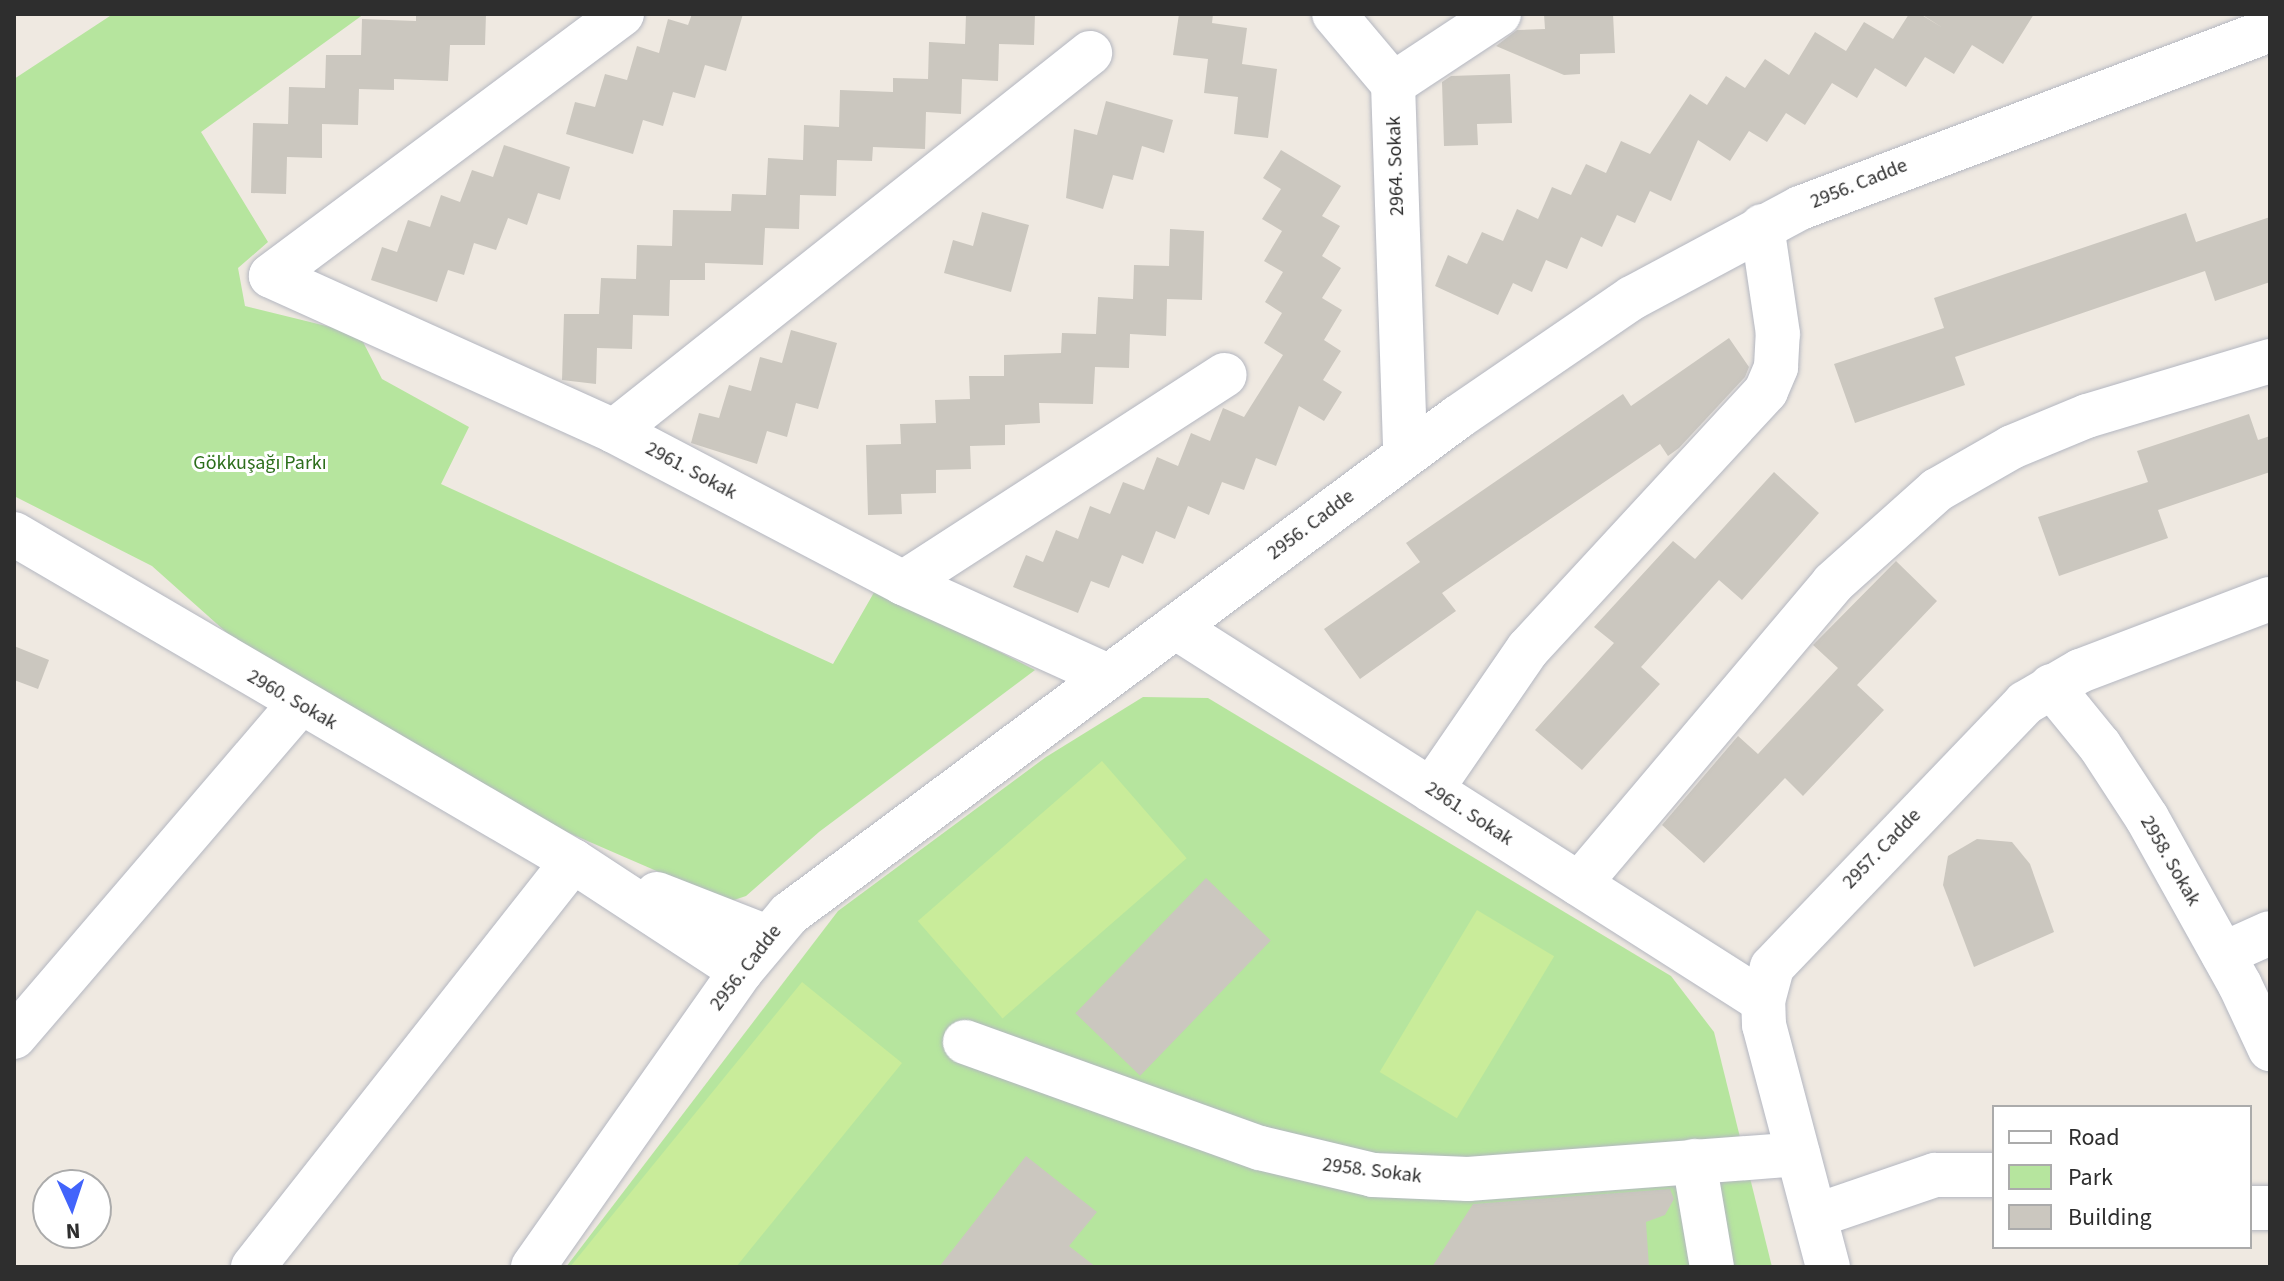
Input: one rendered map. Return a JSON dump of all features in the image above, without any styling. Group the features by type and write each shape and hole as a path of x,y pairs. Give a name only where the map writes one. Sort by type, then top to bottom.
{"street":[{"name":"2961. Sokak","path":"622,14 271,276 614,431 903,583 1108,676"},
{"path":"1334,14 1393,84 1499,14"},
{"name":"2956. Cadde","path":"533,1267 767,937 825,885 1458,417 1622,304 1762,226 1849,186 2270,30"},
{"path":"614,431 1090,53"},
{"name":"2964. Sokak","path":"1393,84 1405,455"},
{"path":"1431,790 1528,649 1766,391 1778,350 1762,226"},
{"path":"1403,340 1458,417"},
{"path":"1579,884 1833,583 1937,490 2012,447 2087,416 2270,361"},
{"path":"903,583 1225,375"},
{"name":"2960. Sokak","path":"21,548 573,861 741,971"},
{"name":"2957. Cadde","path":"1763,1001 1778,958 2002,725 2051,686 2270,599"},
{"name":"2961. Sokak","path":"1175,627 1763,1001"},
{"name":"2958. Sokak","path":"2051,686 2115,767 2223,954 2270,1049"},
{"path":"14,1037 299,705"},
{"path":"253,1267 573,861"},
{"name":"2960. Sokak","path":"573,861 767,937"},
{"path":"2223,954 2270,933"},
{"path":"1763,1001 1828,1267"},
{"name":"2958. Sokak","path":"965,1042 1166,1118 1289,1157 1359,1172 1468,1179 1798,1154"},
{"path":"1694,1161 1712,1267"},
{"path":"1815,1216 1935,1175 1992,1175"}],"green space":[{"name":"Gökkuşağı Parkı","path":"113,14 364,14 201,132 268,242 238,268 245,306 359,334 382,379 469,427 441,484 833,664 876,589 1035,670 819,832 746,896 728,902 502,804 282,682 152,566 14,496 14,79"},
{"path":"1143,697 1208,698 1671,976 1714,1032 1772,1267 566,1267 838,911 1046,757"},
{"path":"1102,761 1187,858 1002,1018 918,921"},
{"path":"1477,910 1554,956 1457,1118 1380,1072"},
{"path":"802,982 902,1063 736,1267 570,1267"}],"building":[{"path":"416,14 486,14 485,45 450,45 448,81 394,79 394,90 359,89 358,125 322,124 322,158 287,157 286,194 251,193 253,123 288,124 289,87 325,88 326,55 361,55 362,19 416,21"},
{"path":"692,14 743,14 726,71 705,65 695,98 673,92 663,126 643,120 633,154 566,134 575,102 595,107 605,74 627,80 637,46 659,53 668,19 688,25"},
{"path":"966,14 1035,14 1034,45 999,44 998,81 962,79 961,114 926,112 925,149 873,147 872,161 837,160 836,196 800,195 799,229 765,228 763,265 705,263 705,280 670,280 669,316 633,315 632,349 597,348 596,384 562,380 564,314 599,314 601,278 636,279 637,245 672,246 673,210 731,211 732,194 766,195 768,158 803,160 804,125 839,127 840,90 893,92 893,78 928,79 929,42 965,44"},
{"path":"1179,14 1213,14 1212,23 1247,28 1242,64 1277,69 1268,138 1234,134 1238,97 1204,93 1208,59 1173,55"},
{"path":"1544,14 1613,14 1615,53 1580,54 1580,74 1564,75 1496,46 1517,30 1545,29"},
{"path":"1909,14 1920,14 1943,28 1921,14 2034,14 2003,64 1972,45 1954,74 1925,57 1906,87 1875,68 1857,98 1832,83 1805,125 1786,113 1767,142 1749,131 1730,161 1698,140 1671,201 1650,191 1635,223 1617,215 1602,247 1581,237 1567,269 1546,260 1532,292 1513,283 1498,315 1435,286 1448,255 1467,264 1482,232 1503,241 1517,209 1538,219 1552,187 1571,195 1586,164 1606,173 1621,141 1650,154 1690,94 1707,105 1726,76 1745,88 1765,59 1789,75 1815,32 1846,51 1864,22 1893,39"},
{"path":"1510,74 1512,123 1477,124 1478,145 1444,146 1442,82 1451,76"},
{"path":"1106,101 1173,120 1164,153 1142,146 1133,180 1113,175 1103,209 1066,198 1074,129 1097,135"},
{"path":"504,145 570,167 560,200 538,193 527,225 508,218 496,250 474,243 464,275 448,270 437,302 371,280 382,247 397,252 408,220 430,227 441,195 460,202 472,170 493,177"},
{"path":"1281,150 1341,186 1322,216 1340,226 1322,256 1341,268 1322,298 1342,310 1324,340 1341,351 1323,380 1342,392 1324,421 1299,406 1276,466 1256,458 1244,490 1222,482 1209,515 1188,506 1175,539 1156,531 1143,564 1122,555 1109,588 1091,581 1078,613 1013,587 1026,555 1043,562 1056,530 1078,539 1090,506 1110,514 1123,482 1144,490 1157,457 1178,466 1191,433 1210,441 1223,408 1244,417 1283,355 1264,343 1282,313 1265,302 1283,272 1264,261 1282,231 1262,219 1281,189 1263,178"},
{"path":"982,212 1029,225 1011,292 944,273 953,240 973,246"},
{"path":"2186,213 2196,242 2270,217 2270,282 2215,301 2205,271 1955,357 1965,385 1855,423 1834,364 1944,328 1934,298"},
{"path":"1170,229 1204,231 1202,300 1167,299 1166,336 1130,334 1129,368 1095,367 1093,404 1039,403 1040,423 1005,425 1005,445 970,446 971,469 936,470 936,493 901,494 902,514 868,515 866,445 901,444 900,424 936,423 935,400 970,399 969,376 1004,376 1004,355 1061,353 1062,333 1096,334 1098,297 1133,299 1134,265 1169,266"},
{"path":"791,330 837,343 818,409 796,403 787,437 767,431 757,464 691,443 699,413 719,418 729,385 751,391 760,357 782,363"},
{"path":"1729,338 1749,367 1745,377 1679,448 1668,456 1660,444 1442,593 1456,611 1360,679 1324,629 1420,562 1406,543 1623,394 1631,406"},
{"path":"2249,414 2258,440 2270,436 2270,472 2158,510 2168,538 2059,576 2038,517 2148,482 2137,451"},
{"path":"1774,472 1819,513 1742,600 1719,580 1641,667 1660,684 1582,770 1535,730 1614,643 1594,627 1673,541 1695,559"},
{"path":"1896,561 1937,601 1857,685 1884,710 1803,796 1785,778 1704,863 1662,825 1738,736 1758,754 1838,668 1813,645"},
{"path":"14,646 49,660 38,689 14,680"},
{"path":"1977,839 2012,842 2030,864 2054,932 1974,967 1943,885 1948,856"},
{"path":"1206,878 1271,941 1140,1076 1075,1013"},
{"path":"1026,1156 1097,1212 1069,1246 1096,1267 939,1267"},
{"path":"1670,1189 1674,1199 1665,1215 1646,1222 1649,1267 1432,1267 1473,1204"}]}
